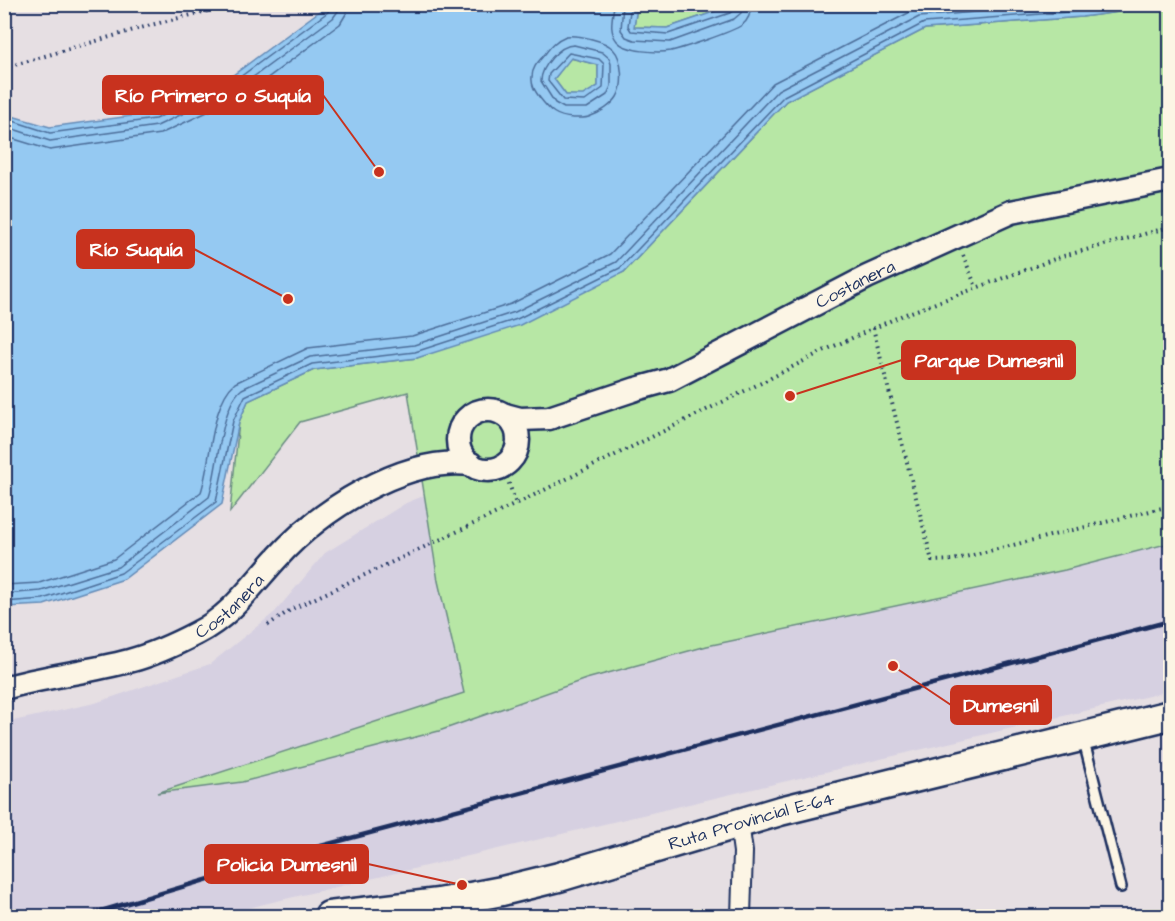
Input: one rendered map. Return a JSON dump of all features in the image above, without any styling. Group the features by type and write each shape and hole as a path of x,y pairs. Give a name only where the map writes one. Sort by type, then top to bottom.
{"main road":[{"name":"Ruta Provincial E-64","path":"329,916 470,907 559,877 739,823 1170,715"}],"street":[{"name":"Costanera","path":"426,466 459,435 466,420 472,414 489,410 520,419 549,418 669,380 867,277 1011,212 1170,180"},
{"path":"505,415 515,427 517,447"},
{"name":"Costanera","path":"4,688 131,661 198,632 234,607 290,545 323,518 372,485 426,466 451,462 471,464 483,470 494,470 511,460 517,447 549,418"},
{"path":"459,435 461,453 471,464"},
{"path":"739,823 743,852 741,916"}],"lane":[{"path":"1083,736 1121,887"}],"path":[{"path":"4,69 151,25 235,4"},
{"path":"268,625 292,609 516,504 873,328 1060,257 1170,227"},
{"path":"956,237 976,288"},
{"path":"873,328 932,561 953,560 1170,506"},
{"path":"503,466 516,504"}],"shaded area":[{"path":"1170,211 1170,691 219,916 5,916 4,723 95,703 210,664 275,612 325,553 406,503 677,394"}],"green space":[{"path":"639,5 734,5 667,28 634,27"},
{"path":"1170,5 1170,543 1065,570 707,646 586,679 439,731 242,782 157,793 464,693 438,581 408,392 300,422 230,512 239,422 248,401 314,370 417,358 624,272 786,101 925,29 1082,17"},
{"path":"570,58 598,65 598,86 583,96 566,95 554,79"}],"water":[{"path":"328,5 639,5 634,27 667,28 734,5 1170,5 1082,17 925,29 786,101 624,272 520,325 417,358 314,370 248,401 239,422 222,504 124,579 44,605 5,607 5,114 50,127 153,113 233,75","holes":["571,58 598,65 598,86 583,95 566,95 554,79"]}],"railway":[{"path":"84,916 317,847 1170,621"}],"place":[{"name":"Río Primero o Suquía","path":"379,172"},
{"name":"Río Suquía","path":"288,299"},
{"name":"Parque Dumesnil","path":"790,396"},
{"name":"Dumesnil","path":"893,666"},
{"name":"Policia Dumesnil","path":"462,885"}]}
